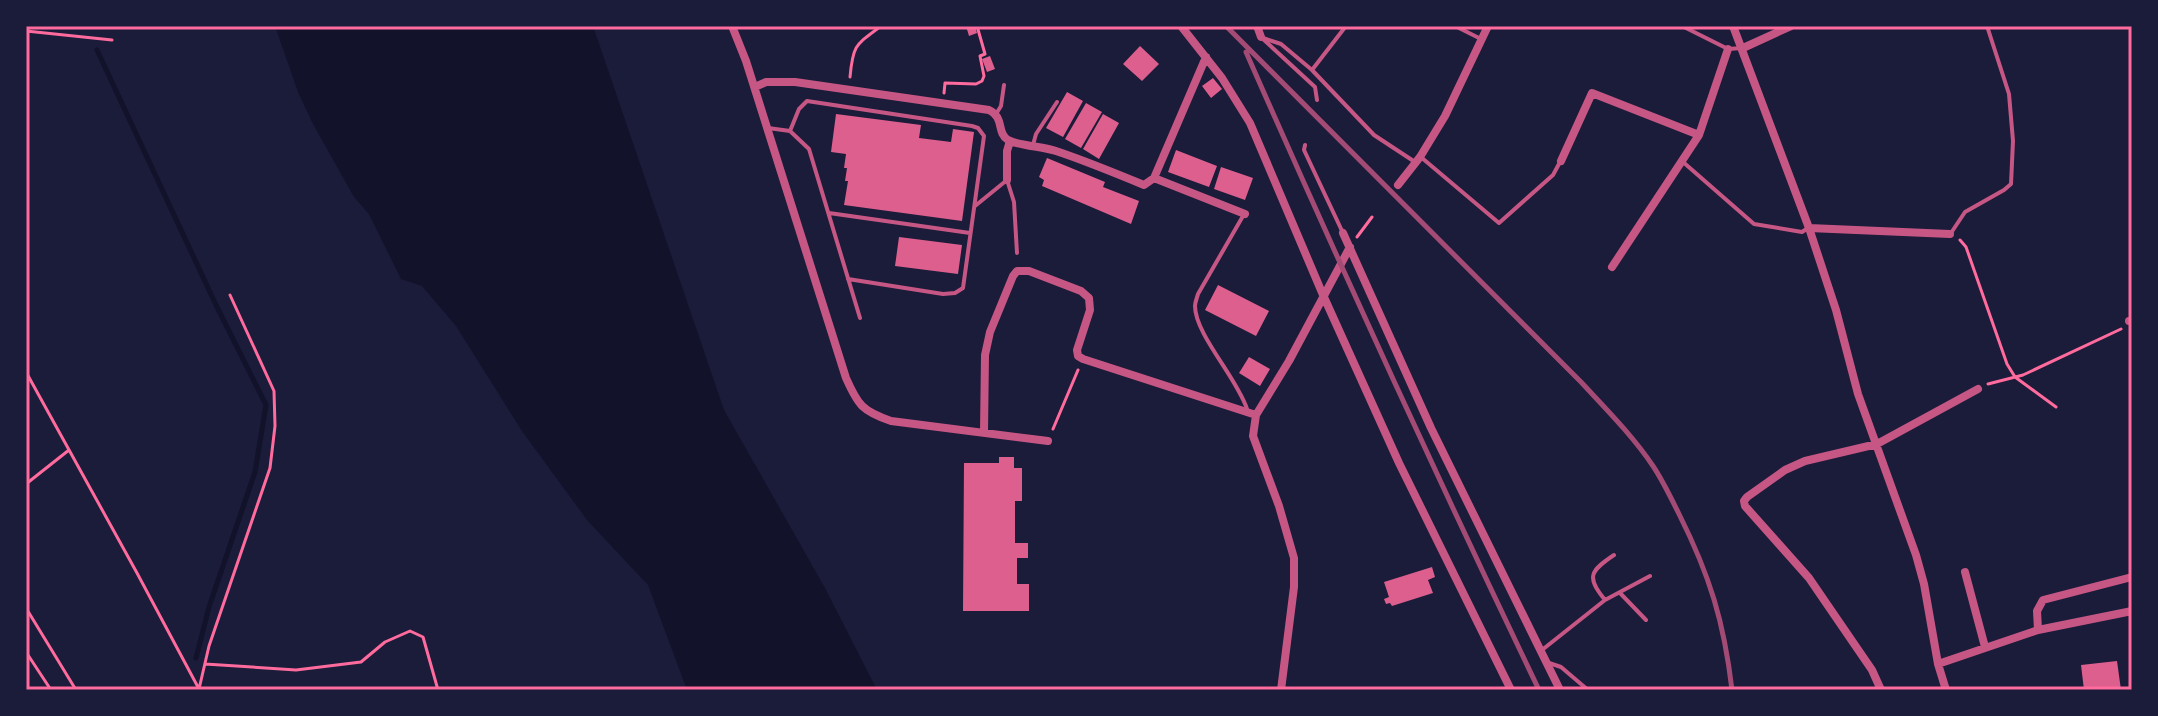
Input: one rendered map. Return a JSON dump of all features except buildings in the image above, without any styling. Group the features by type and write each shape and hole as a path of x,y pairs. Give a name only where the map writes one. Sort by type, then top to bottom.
{"street":[{"path":"732,26 755,87 846,378 856,400 871,414 891,421 1048,441"},
{"path":"1181,26 1206,57 1250,123 1399,463 1511,690"},
{"path":"1257,26 1261,37"},
{"path":"1398,185 1418,160 1445,116 1488,26"},
{"path":"1733,26 1809,228 1836,310 1858,394 1920,570 1946,690"},
{"path":"1743,48 1791,26"},
{"path":"1612,267 1699,135 1728,49"},
{"path":"755,87 766,82 795,82 981,108 996,114 1003,134 1010,141 1054,150 1144,185 1154,178 1206,57"},
{"path":"1561,161 1592,93 1699,135"},
{"path":"1007,180 1010,141"},
{"path":"1154,178 1245,214"},
{"path":"1809,228 1950,234"},
{"path":"1343,233 1431,428 1560,690"},
{"path":"1281,690 1294,587 1294,558 1253,436 1252,414 1289,361 1350,247"},
{"path":"984,432 985,355 990,332 1017,271 1029,271 1081,291 1089,298 1090,310 1077,350 1078,356 1252,414"},
{"path":"1881,690 1872,670 1809,578 1745,506 1744,501 1785,470 1805,461 1877,444 1978,389"},
{"path":"1965,572 1985,647"},
{"path":"2038,630 2037,611 2043,600 2132,577"},
{"path":"1938,664 2038,630 2132,611"}],"lane":[{"path":"1312,70 1346,26"},
{"path":"1455,26 1481,39"},
{"path":"1682,26 1728,49 1743,48"},
{"path":"1950,234 1965,212 2011,184 2013,141 2009,94 1987,26"},
{"path":"1261,37 1281,44 1312,70 1374,135 1418,160 1499,223 1553,175 1561,161"},
{"path":"1261,37 1315,87 1317,100"},
{"path":"996,114 1001,106 1004,85"},
{"path":"790,131 799,109 807,101 978,128 984,136 963,288 955,293 943,294 848,279"},
{"path":"1033,145 1036,134 1057,102"},
{"path":"768,128 790,131 809,149 860,318"},
{"path":"1305,145 1304,150 1343,233"},
{"path":"1683,162 1754,224 1802,232 1809,228"},
{"path":"973,207 1007,180 1014,202 1017,253"},
{"path":"829,213 970,233"},
{"path":"1245,214 1198,294 1195,307 1200,327 1252,414"},
{"path":"1605,600 1593,586 1593,572 1614,555"},
{"path":"1539,651 1605,600 1650,576"},
{"path":"1619,593 1646,620"},
{"path":"1546,663 1561,667 1588,690"}],"path":[{"path":"850,82 855,48 881,26"},
{"path":"943,95 945,83 976,84 982,81 980,56 985,54 977,26"},
{"path":"26,31 112,40"},
{"path":"1350,247 1372,217"},
{"path":"1950,234 1966,247 2007,364 2015,377 2056,407"},
{"path":"199,690 209,646 270,468 275,426 274,391 230,295"},
{"path":"1978,389 2060,358 2126,327 2131,321"},
{"path":"1048,441 1083,359"},
{"path":"26,372 199,690"},
{"path":"26,484 69,450"},
{"path":"26,608 76,690"},
{"path":"205,664 296,670 361,662 385,642 410,631 423,637 438,690"},
{"path":"26,652 51,690"}],"shaded area":[{"path":"275,26 593,26 724,410 825,588 877,690 687,690 648,585 587,520 522,431 456,326 422,286 401,279 369,214 354,197 313,124 298,92"}],"waterway":[{"path":"97,50 266,405 255,472 209,607 196,658"}],"railway":[{"path":"1226,26 1581,382 1645,455 1673,502 1707,579 1725,643 1732,690"},
{"path":"1246,52 1390,372 1539,690"}]}
